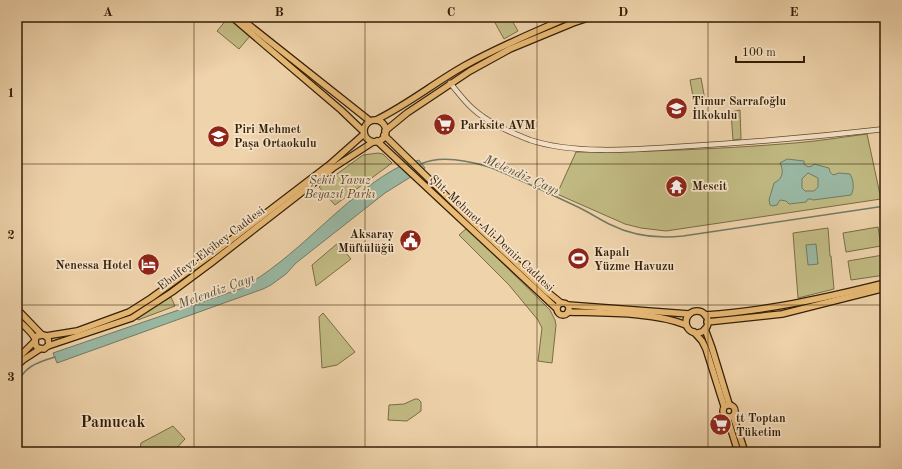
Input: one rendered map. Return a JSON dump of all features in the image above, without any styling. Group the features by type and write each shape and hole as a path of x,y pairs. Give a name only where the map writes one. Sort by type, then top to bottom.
{"main road":[{"path":"232,17 341,110 364,133 367,139 375,141 381,140 385,133 407,113 450,83 510,49 591,17"},
{"path":"239,17 373,121 383,125 385,133"},
{"path":"364,133 366,125 403,106 446,77 504,45 569,17"},
{"name":"Ebulfeyz Elçibey Caddesi","path":"44,335 77,331 129,312 215,252 329,164 364,133"},
{"name":"Şht. Mehmet Ali Demir Caddesi","path":"385,133 422,173 545,290 561,303"},
{"name":"Ebulfeyz Elçibey Caddesi","path":"48,346 132,318 172,292 206,267 333,168 375,141"},
{"name":"Şht. Mehmet Ali Demir Caddesi","path":"375,141 556,308"},
{"path":"705,315 770,309 885,283"},
{"path":"707,322 782,314 885,288"},
{"path":"726,405 702,341 686,326 678,322 654,316 568,312 565,315 561,315 557,312 556,308 558,304 566,303 568,305 689,314 700,311 705,315 707,322 705,329 712,348 726,405 722,412 727,417 738,452"},
{"path":"568,305 568,312"},
{"path":"17,309 49,340 48,346 44,349 40,349 23,360 17,366"},
{"path":"686,326 686,319 689,314"},
{"path":"17,319 35,340 36,346 40,349"},
{"path":"694,332 701,332 705,329"},
{"path":"17,359 37,336 44,335"},
{"path":"726,405 733,406 735,409 733,416 745,452"},
{"path":"727,417 733,416"}],"street":[{"path":"450,83 471,108 504,130 532,140 574,149 650,149 885,130"}],"green space":[{"path":"501,17 510,17 518,31 504,39 494,21"},
{"path":"228,18 250,36 239,49 217,31"},
{"path":"701,78 705,100 694,102 690,80"},
{"path":"740,110 741,139 733,140 731,112"},
{"path":"867,134 881,199 666,231 641,228 625,224 557,194 576,152 658,151 740,147 804,142"},
{"name":"Şehit Yavuz Beyazıt Parkı","path":"378,153 383,154 392,163 335,205 319,187 363,155"},
{"path":"878,227 881,246 846,252 843,233"},
{"path":"467,228 550,310 556,325 552,363 538,361 542,328 538,320 509,285 459,235"},
{"path":"828,228 834,289 798,298 793,233"},
{"path":"338,243 351,259 316,286 312,265"},
{"path":"883,255 885,275 851,280 848,261"},
{"path":"171,297 175,306 138,320 137,317"},
{"path":"323,313 355,352 337,365 322,368 319,317"},
{"path":"418,399 421,402 421,411 407,421 388,420 389,405 404,404"},
{"path":"173,426 185,439 173,452 150,452 140,449 141,443"}],"shaded area":[{"path":"787,159 804,161 804,164 808,167 814,164 829,168 833,175 839,173 850,174 853,184 851,195 813,200 808,199 806,202 789,204 786,201 780,200 777,205 770,205 769,200 774,183 781,177 782,174 780,163","holes":["808,173 818,178 818,187 814,191 805,191 802,188 802,179"]},
{"path":"419,160 425,168 385,193 296,263 286,274 271,285 57,363 53,353 240,289 280,262 353,198 373,183 396,168"},
{"path":"816,244 818,264 808,265 806,245"}],"waterway":[{"name":"Melendiz Çayı","path":"421,164 429,161 446,159 464,161 489,167 580,208 618,228 636,234 655,237 683,236 885,206"},
{"name":"Melendiz Çayı","path":"17,386 23,374 32,366 55,357"}],"place":[{"name":"Timur Sarrafoğlu İlkokulu","path":"677,108"},
{"name":"Parksite AVM","path":"444,125"},
{"name":"Piri Mehmet Paşa Ortaokulu","path":"219,136"},
{"name":"Mescit","path":"677,186"},
{"name":"Aksaray Müftülüğü","path":"410,241"},
{"name":"Kapalı Yüzme Havuzu","path":"579,259"},
{"name":"Nenessa Hotel","path":"148,265"},
{"name":"tt Toptan Tüketim","path":"720,425"}],"district":[{"name":"Pamucak","path":"113,421"}]}
